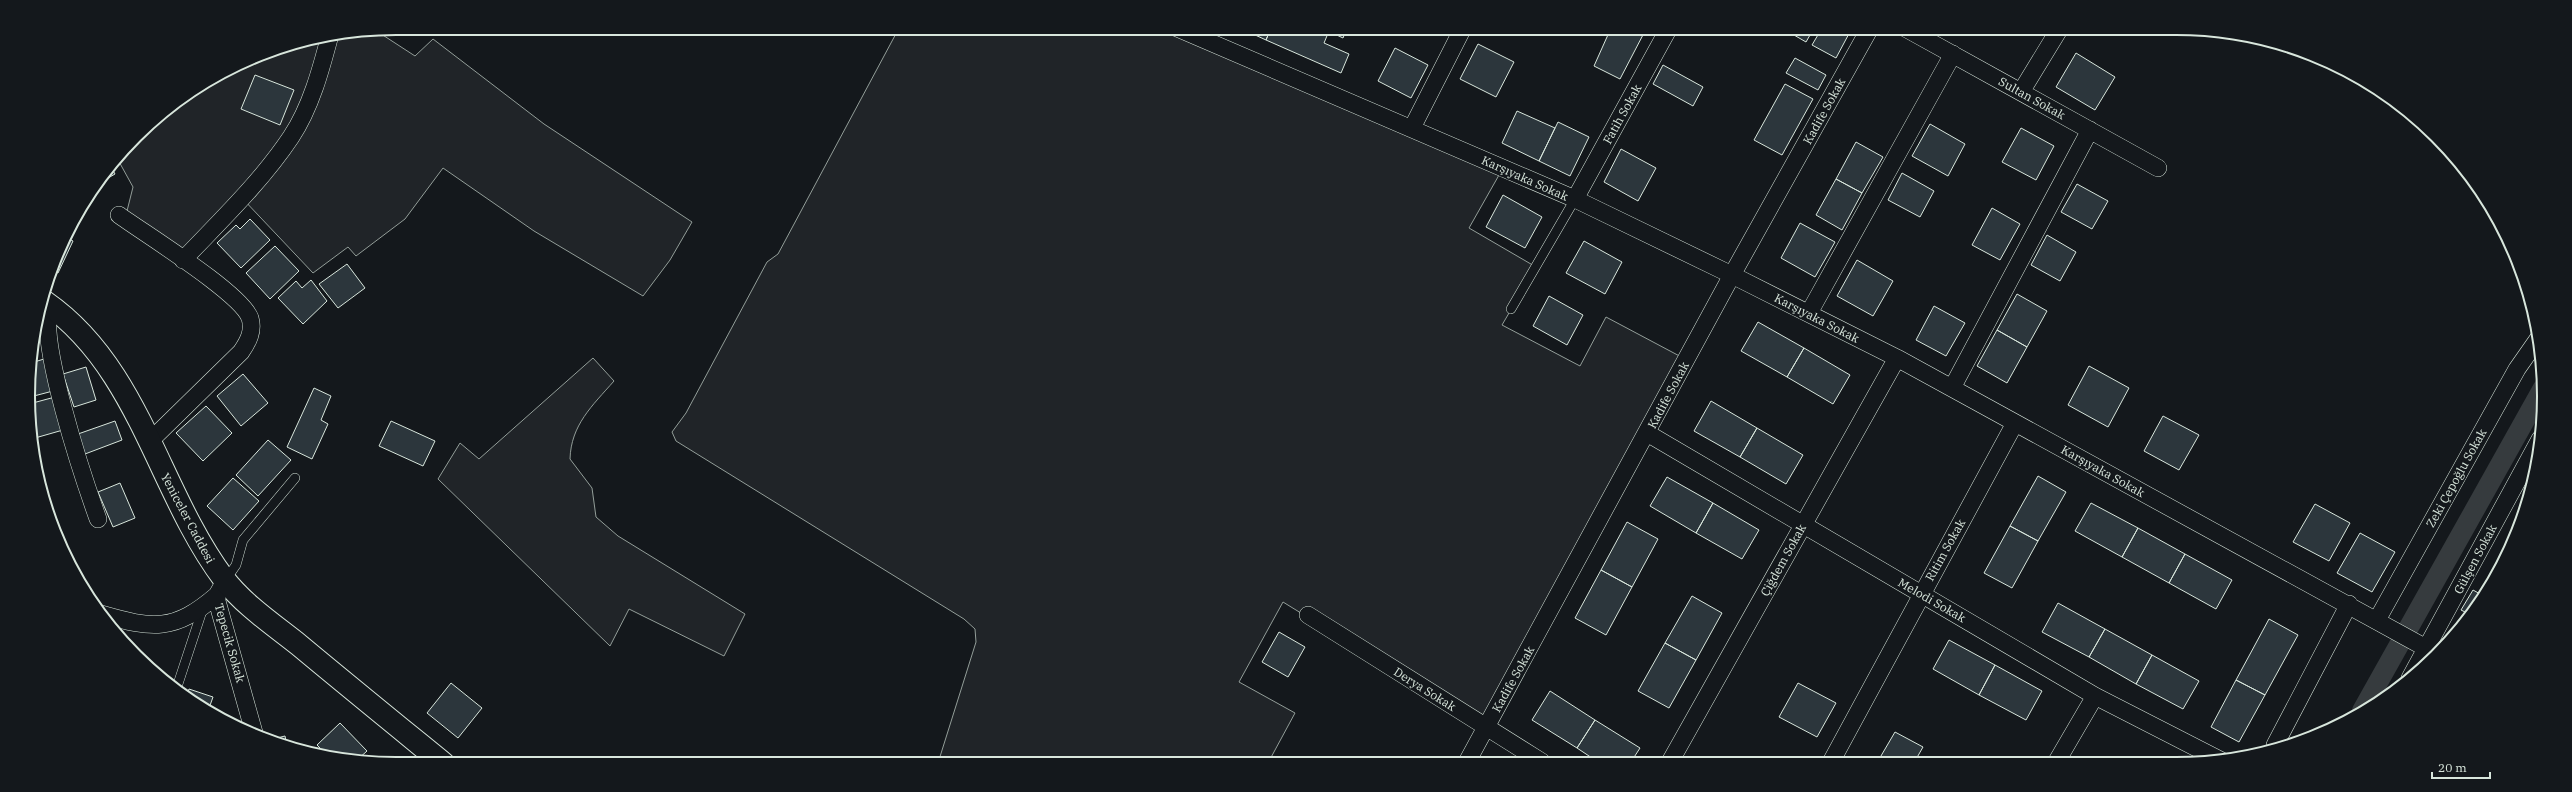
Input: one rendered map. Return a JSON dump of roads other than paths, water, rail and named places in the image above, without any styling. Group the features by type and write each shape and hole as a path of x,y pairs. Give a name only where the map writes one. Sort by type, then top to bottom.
{"street":[{"name":"Karşıyaka Sokak","path":"1193,35 1575,199 1809,313 1897,358 2426,647"},
{"path":"1412,128 1459,35"},
{"name":"Fatih Sokak","path":"1575,199 1665,35"},
{"name":"Kadife Sokak","path":"1470,757 1732,275 1866,35"},
{"name":"Sultan Sokak","path":"1918,35 2158,168"},
{"path":"2021,92 2056,35"},
{"path":"183,260 256,182 292,136 314,87 328,42"},
{"path":"1809,313 1953,54"},
{"path":"1952,388 2090,130"},
{"path":"119,215 232,295 245,310 251,329 248,341 241,352 150,441"},
{"path":"48,303 46,327 50,351 84,482 98,519"},
{"name":"Yeniceler Caddesi","path":"48,303 68,320 106,363 150,441 188,522 207,556 221,588 258,611 435,757"},
{"name":"Zeki Çepoğlu Sokak","path":"2377,620 2517,369 2533,346"},
{"name":"Çiğdem Sokak","path":"1673,757 1897,358"},
{"name":"Ritim Sokak","path":"1834,757 2014,423"},
{"name":"Melodi Sokak","path":"1647,432 2095,696 2210,755"},
{"name":"Gülşen Sokak","path":"2417,664 2532,453"},
{"path":"118,626 159,626 174,623 204,606 221,588"},
{"name":"Tepecik Sokak","path":"221,588 253,728"},
{"path":"2276,743 2349,604"},
{"name":"Derya Sokak","path":"1308,615 1534,757"},
{"path":"2060,757 2095,696"}],"lane":[{"path":"1511,309 1575,199"},
{"path":"221,588 236,565 243,540 295,478"},
{"path":"178,684 204,606"}],"waterway":[{"path":"2367,702 2537,399"}]}
